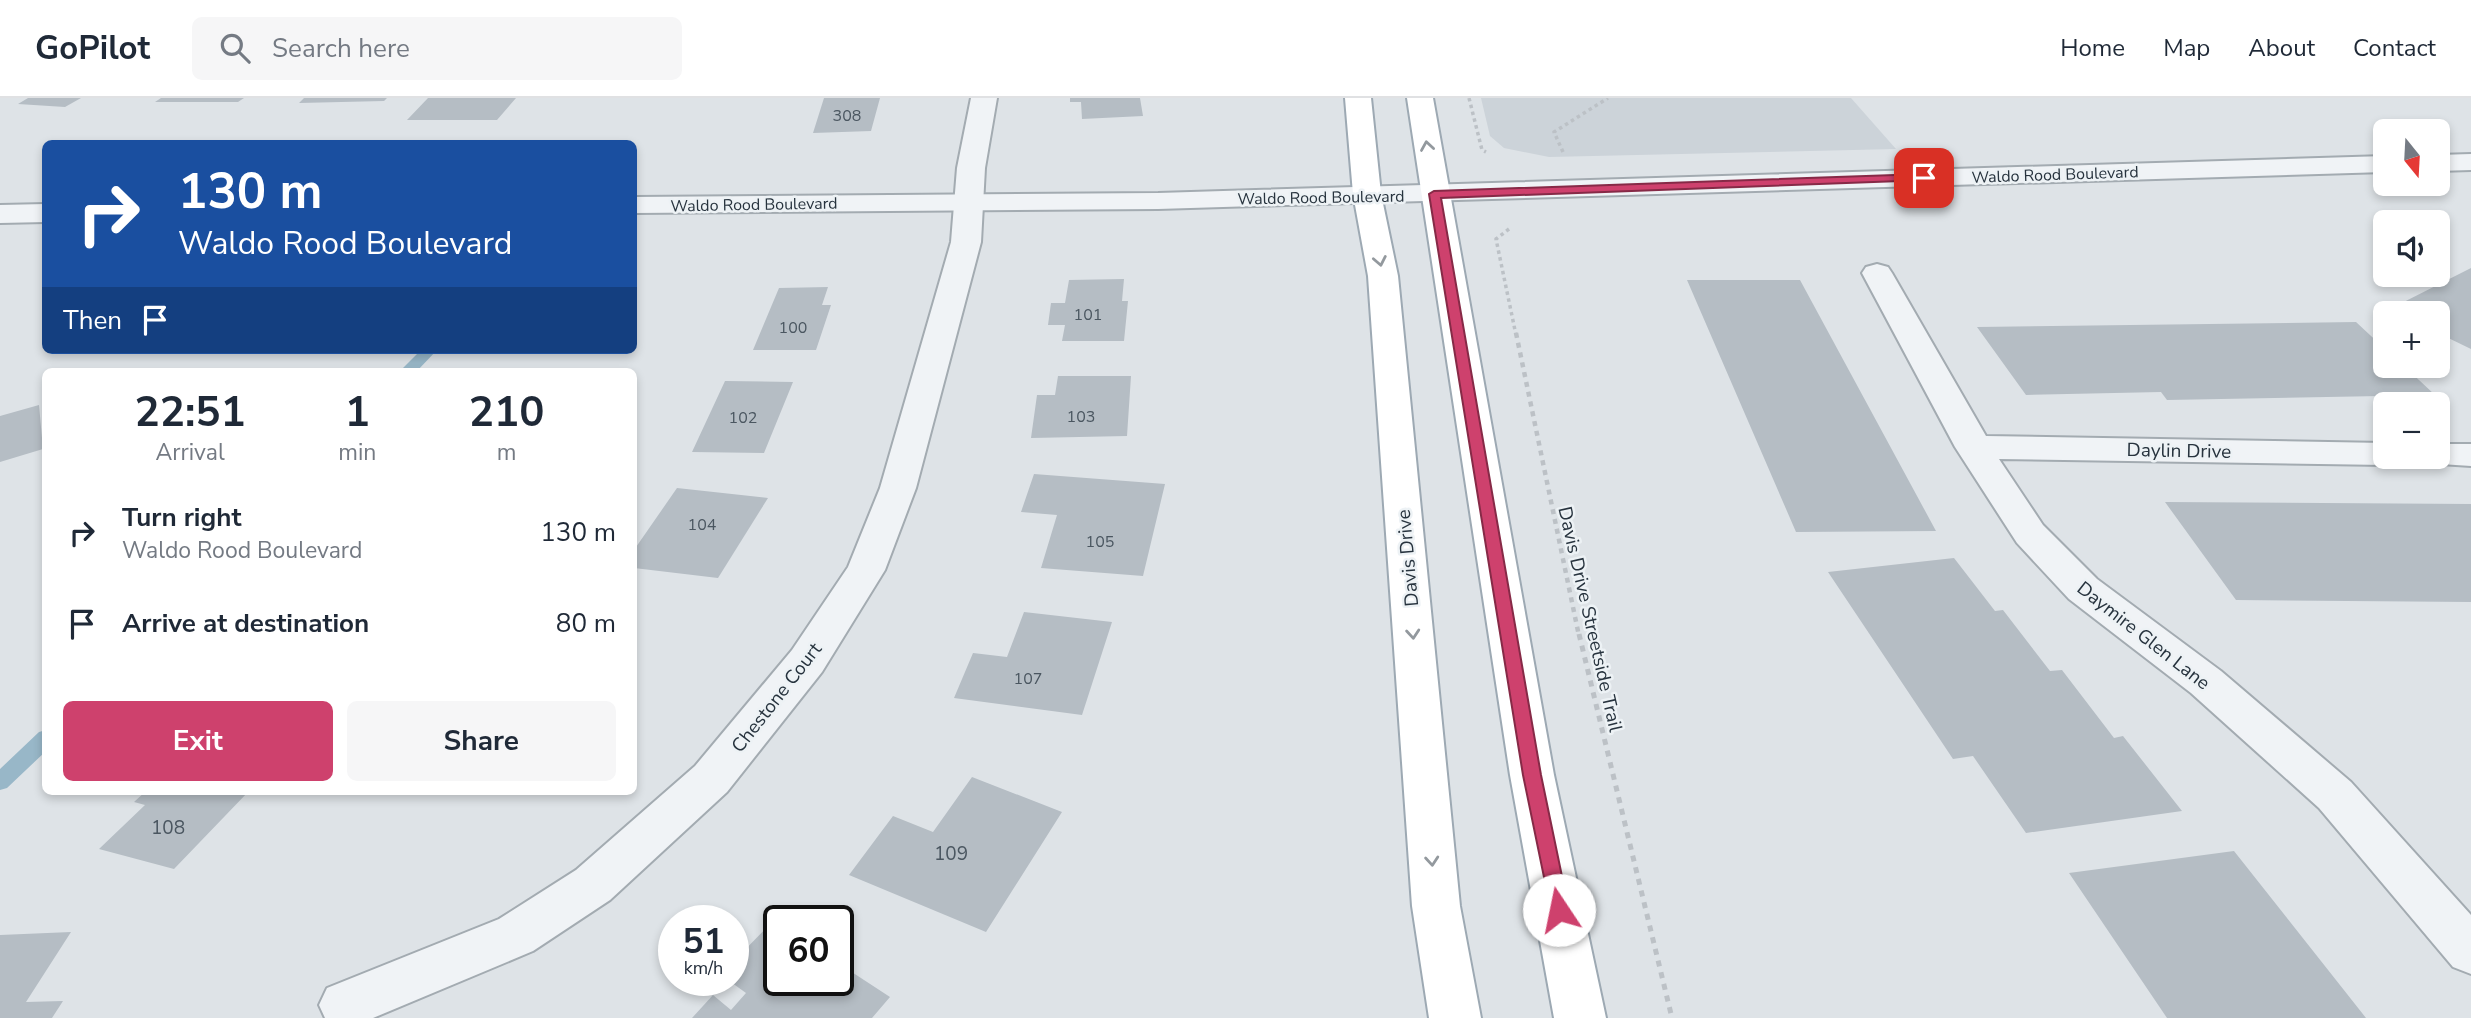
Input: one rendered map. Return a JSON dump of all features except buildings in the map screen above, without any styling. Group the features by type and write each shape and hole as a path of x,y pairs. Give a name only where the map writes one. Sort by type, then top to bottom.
{"main road":[{"name":"Davis Drive","path":"1358,98 1367,194 1383,276 1436,906 1455,1018"},
{"path":"1420,98 1532,775 1580,1018"}],"street":[{"name":"Chestone Court","path":"345,1005 516,935 593,885 711,779 807,661 866,570 898,488 966,242 971,168 984,98"},
{"path":"2450,163 2471,162"},
{"name":"Waldo Rood Boulevard","path":"637,205 1158,201 2373,164"},
{"path":"0,214 42,213"},
{"name":"Daymire Glen Lane","path":"1877,273 1973,447 2030,534 2054,562 2083,589 2206,682 2334,794 2471,951"},
{"name":"Daylin Drive","path":"1973,447 2373,454"},
{"path":"2450,454 2471,455"}],"path":[{"path":"1469,98 1482,150 1493,155"},
{"path":"1567,163 1554,132 1608,98"},
{"name":"Davis Drive Streetside Trail","path":"1509,229 1496,239 1586,667 1672,1018"}],"shaded area":[{"path":"1481,98 1851,98 1896,149 1549,157 1504,148 1490,136"}],"waterway":[{"path":"411,368 426,354"},
{"path":"0,782 42,742"}],"route":[{"path":"1559,910 1532,775 1434,194 1924,178"}]}
